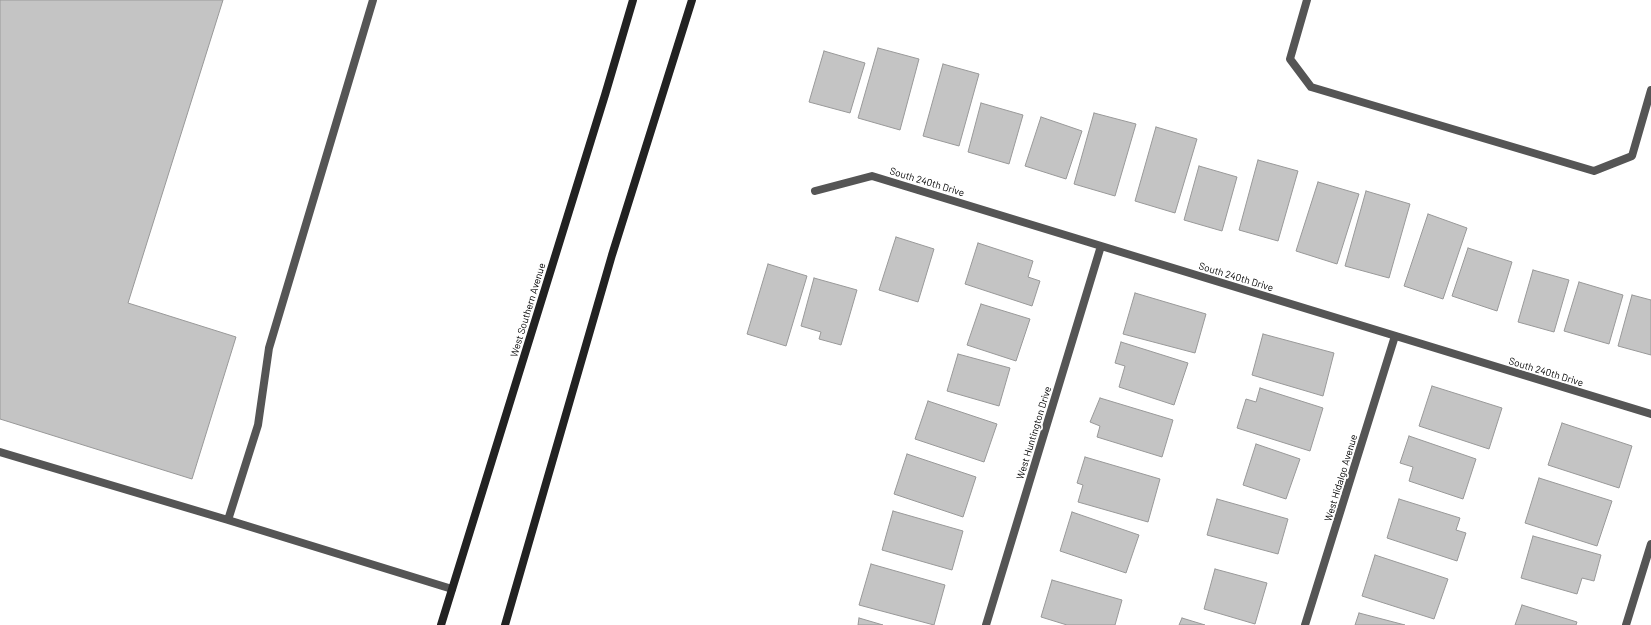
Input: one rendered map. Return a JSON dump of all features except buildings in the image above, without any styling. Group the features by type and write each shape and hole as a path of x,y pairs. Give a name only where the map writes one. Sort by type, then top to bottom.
{"main road":[{"name":"West Southern Avenue","path":"442,625 602,103 632,0"},
{"path":"505,625 612,255 692,0"}],"street":[{"path":"228,520 258,424 269,348 373,0"},
{"path":"1307,0 1290,60 1310,88 1594,171 1632,156 1651,90"},
{"name":"South 240th Drive","path":"815,191 872,176 1651,414"},
{"name":"West Huntington Drive","path":"986,625 1101,246"},
{"name":"West Hidalgo Avenue","path":"1305,625 1395,336"},
{"path":"0,452 452,589"},
{"path":"1626,625 1651,544"}]}
